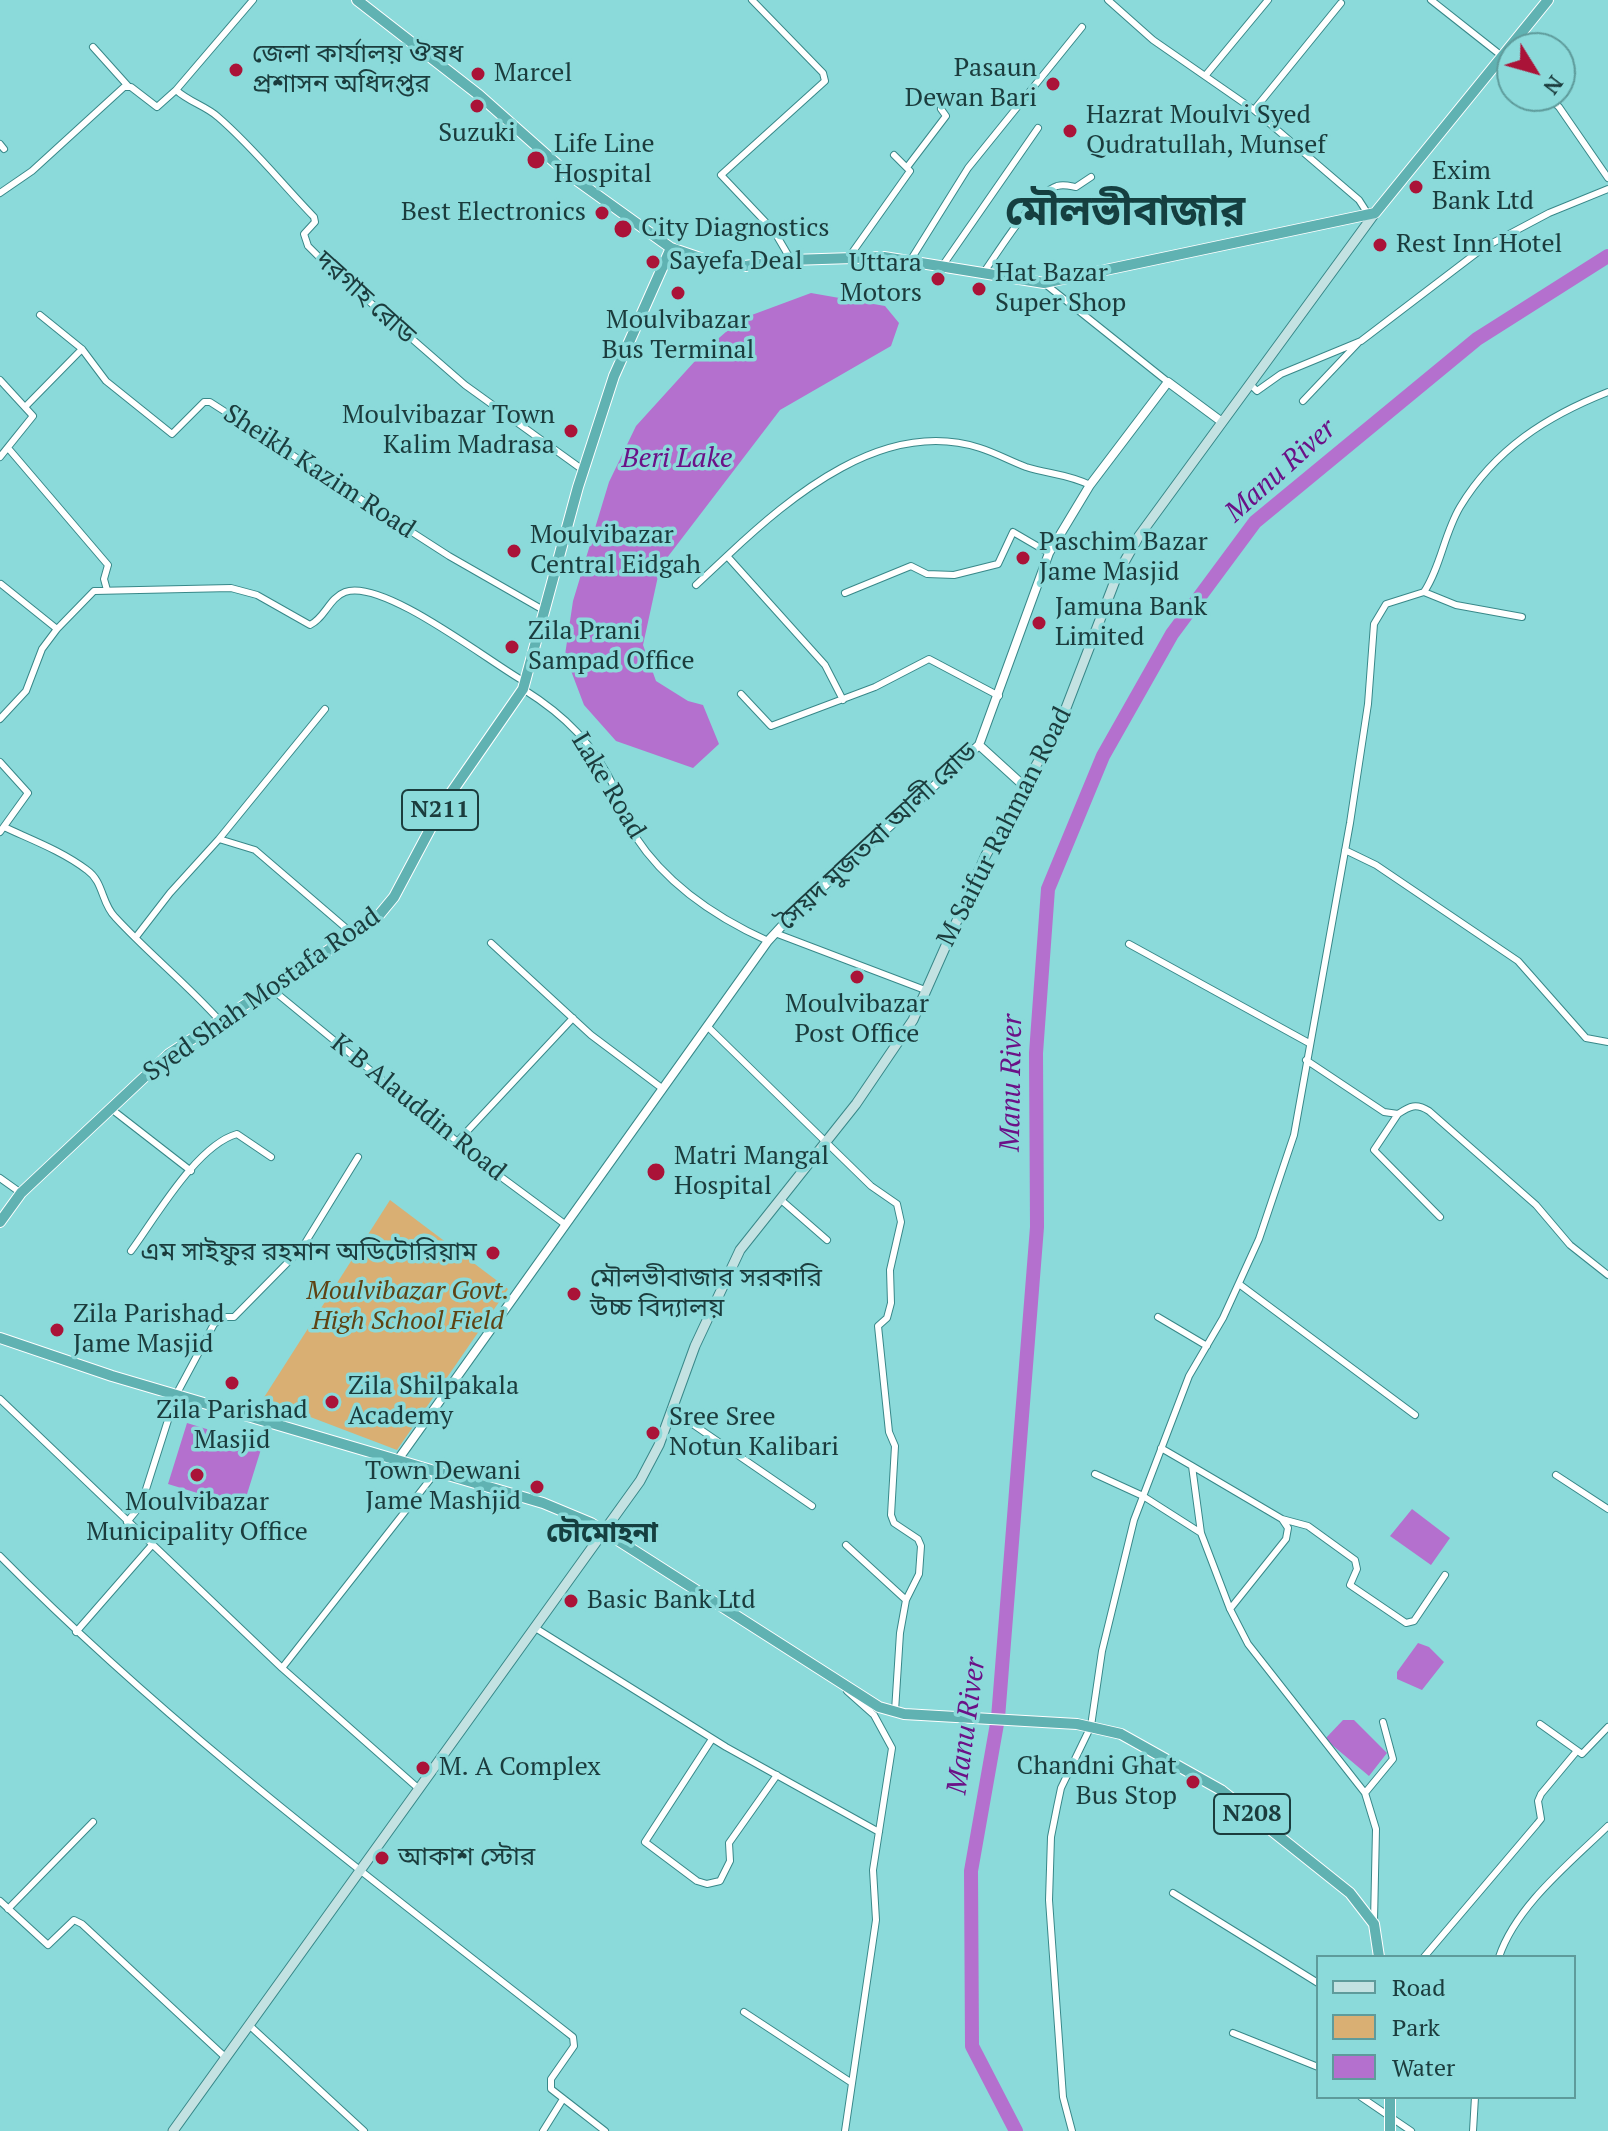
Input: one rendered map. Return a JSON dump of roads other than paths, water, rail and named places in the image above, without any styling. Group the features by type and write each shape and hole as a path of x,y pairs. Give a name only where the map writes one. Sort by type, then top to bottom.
{"highway":[{"path":"357,0 479,95 568,174 671,248 709,261 745,266 849,257 943,265 1044,283 1372,214 1496,64"},
{"path":"1522,32 1548,0"},
{"name":"Syed Shah Mostafa Road","path":"0,1222 21,1193 169,1054 354,935 375,920 394,897 444,803 524,685 583,470 614,376 671,248"},
{"name":"N208","path":"0,1338 176,1395 543,1503 605,1533 879,1707 899,1712 1077,1724 1121,1734 1221,1790 1350,1893 1374,1924 1379,1955"},
{"path":"1390,2099 1390,2131"}],"main road":[{"name":"M Saifur Rahman Road","path":"173,2131 537,1629 640,1481 672,1410 695,1346 740,1250 827,1142 913,1020 986,855 1061,721 1118,573 1139,536 1372,214"}],"street":[{"path":"93,47 128,86 157,107 176,90 253,0"},
{"path":"752,0 823,73 825,81 721,175 774,231 791,260"},
{"path":"1108,0 1153,40 1254,110 1372,214"},
{"path":"1205,76 1268,0"},
{"path":"1431,0 1496,51"},
{"path":"1254,110 1341,3"},
{"path":"910,261 985,145 1082,27"},
{"path":"0,193 32,171 128,86"},
{"name":"দরগাহ রোড","path":"176,90 190,103 214,113 241,137 314,217 315,222 304,234 308,246 325,263 465,385 583,470"},
{"path":"908,166 946,116 941,109"},
{"path":"1562,112 1608,178"},
{"path":"943,265 1038,128"},
{"path":"849,257 910,171 894,155"},
{"path":"984,272 1016,226 1048,191 1060,185 1076,187 1091,177"},
{"path":"1303,401 1361,341 1483,248 1549,213 1608,189"},
{"path":"1044,283 1222,422"},
{"name":"Sheikh Kazim Road","path":"40,315 82,349 106,381 172,434 204,402 210,402 449,556 545,611"},
{"path":"1250,384 1257,391 1281,374 1361,341"},
{"path":"26,406 82,349"},
{"path":"0,380 26,406 32,418 0,457"},
{"name":"সৈয়দ মুজতবা আলী রোড","path":"397,1461 768,941 979,745 1049,553 1090,485 1168,382"},
{"path":"1424,592 1459,508 1488,470 1534,426 1608,392"},
{"path":"696,585 801,490 834,470 911,444 978,447 1031,469 1059,472 1090,485"},
{"path":"0,719 26,691 42,649 57,629 90,593 107,590 104,579 108,565 8,448"},
{"path":"845,593 911,566 917,566 927,574 954,575 998,564 1013,532 1049,553"},
{"path":"727,556 825,665 843,700"},
{"path":"1,584 57,629"},
{"name":"Lake Road","path":"107,590 151,593 201,586 231,588 257,595 310,625 340,594 360,590 432,621 562,714 584,738 614,788 635,836 674,880 728,923 768,941"},
{"path":"1072,2131 1063,2097 1055,2012 1049,1900 1051,1837 1061,1788 1091,1726 1105,1638 1143,1496 1189,1376 1239,1284 1294,1135 1368,704 1374,624 1386,604 1424,592 1456,605 1522,617"},
{"path":"741,694 771,726 843,700 929,659 999,696"},
{"path":"136,937 325,709"},
{"path":"979,745 1024,786"},
{"path":"0,762 28,793 2,830 64,854 90,872 101,885 112,914 220,1021"},
{"path":"219,839 255,850 354,935"},
{"path":"1345,850 1376,865 1504,951 1552,997 1586,1038 1608,1042"},
{"path":"775,933 925,990"},
{"path":"491,943 573,1018 663,1089"},
{"path":"1129,944 1309,1043"},
{"name":"K B Alauddin Road","path":"274,987 280,996 346,1052 566,1225"},
{"path":"458,1141 573,1018"},
{"path":"707,1026 871,1186 897,1204 901,1222 890,1270 891,1303 887,1318 878,1326 889,1432 895,1446 891,1515 894,1523 918,1539 921,1546 919,1574 906,1600 899,1712"},
{"path":"1306,1060 1384,1112 1398,1114"},
{"path":"1440,1217 1374,1150 1398,1114 1410,1106 1419,1105 1429,1111 1536,1205 1570,1245 1608,1275"},
{"path":"110,1108 191,1171"},
{"path":"131,1251 213,1146 237,1134 271,1157"},
{"path":"127,1522 141,1505 176,1395 214,1324 223,1317 234,1317 302,1248 358,1157"},
{"path":"0,1178 21,1193"},
{"path":"780,1199 827,1240"},
{"path":"1239,1284 1415,1415"},
{"path":"1158,1317 1207,1346"},
{"path":"0,1399 282,1668 420,1790"},
{"path":"672,1410 812,1506"},
{"path":"1161,1448 1282,1519 1308,1526 1346,1553 1357,1564 1350,1585 1406,1623 1414,1621 1445,1575"},
{"path":"1192,1466 1201,1533 1230,1609 1258,1660 1365,1793 1376,1829 1374,1924"},
{"path":"282,1668 436,1472"},
{"path":"1095,1474 1143,1496 1201,1533"},
{"path":"1556,1475 1608,1509"},
{"path":"1230,1609 1286,1539 1288,1528 1282,1519"},
{"path":"76,1632 152,1545"},
{"path":"846,1545 906,1600"},
{"path":"0,1556 76,1632 178,1725 573,2037 574,2046 550,2085 605,2131"},
{"path":"537,1629 712,1739 879,1832"},
{"path":"830,1676 874,1715 892,1748 873,1870 876,1920 845,2131"},
{"path":"1365,1793 1393,1759 1383,1722"},
{"path":"1540,1724 1576,1752 1586,1753 1608,1727"},
{"path":"712,1739 645,1842 697,1881 707,1884 720,1881 730,1861 729,1843 777,1775"},
{"path":"1426,1955 1541,1819 1538,1801 1541,1794 1576,1752"},
{"path":"8,1909 93,1822"},
{"path":"1500,1955 1506,1936 1558,1874 1608,1826"},
{"path":"1173,1893 1316,1982"},
{"path":"0,1901 48,1945 68,1923 74,1920 82,1924 225,2057"},
{"path":"744,2012 852,2083"},
{"path":"249,2025 364,2131"},
{"path":"1233,2033 1316,2066"},
{"path":"543,2131 563,2099"},
{"path":"1364,2099 1411,2131"},
{"path":"1473,2131 1475,2099"}],"water":[{"name":"Beri Lake","path":"811,293 885,306 899,323 891,346 780,410 660,567 643,645 656,681 688,701 703,705 719,744 693,768 616,741 584,705 565,655 573,601 609,482 636,426 705,350 741,319"},
{"path":"187,1423 262,1446 243,1507 168,1484"},
{"path":"1412,1509 1450,1538 1431,1565 1390,1536"},
{"path":"1418,1643 1429,1647 1444,1662 1422,1690 1397,1679 1397,1672"},
{"path":"1343,1720 1354,1720 1387,1753 1369,1776 1325,1739"}],"waterway":[{"name":"Manu River","path":"1016,2131 972,2046 971,1871 998,1718 1037,1227 1036,1053 1048,889 1103,756 1172,634 1255,522 1477,339 1608,256"}],"place":[{"name":"জেলা কার্যালয় ঔষধ প্রশাসন অধিদপ্তর","path":"236,70"},
{"name":"Marcel","path":"478,74"},
{"name":"Pasaun Dewan Bari","path":"1053,84"},
{"name":"Suzuki","path":"477,106"},
{"name":"Hazrat Moulvi Syed Qudratullah, Munsef","path":"1070,131"},
{"name":"Life Line Hospital","path":"536,160"},
{"name":"Exim Bank Ltd","path":"1416,187"},
{"name":"Best Electronics","path":"602,213"},
{"name":"City Diagnostics","path":"623,229"},
{"name":"Rest Inn Hotel","path":"1380,245"},
{"name":"Sayefa Deal","path":"653,262"},
{"name":"Uttara Motors","path":"938,279"},
{"name":"Hat Bazar Super Shop","path":"979,289"},
{"name":"Moulvibazar Bus Terminal","path":"678,293"},
{"name":"Moulvibazar Town Kalim Madrasa","path":"571,431"},
{"name":"Moulvibazar Central Eidgah","path":"514,551"},
{"name":"Paschim Bazar Jame Masjid","path":"1023,558"},
{"name":"Jamuna Bank Limited","path":"1039,623"},
{"name":"Zila Prani Sampad Office","path":"512,647"},
{"name":"Moulvibazar Post Office","path":"857,977"},
{"name":"Matri Mangal Hospital","path":"656,1172"},
{"name":"এম সাইফুর রহমান অডিটোরিয়াম","path":"493,1253"},
{"name":"মৌলভীবাজার সরকারি উচ্চ বিদ্যালয়","path":"574,1294"},
{"name":"Zila Parishad Jame Masjid","path":"57,1330"},
{"name":"Zila Parishad Masjid","path":"232,1383"},
{"name":"Zila Shilpakala Academy","path":"332,1402"},
{"name":"Sree Sree Notun Kalibari","path":"653,1433"},
{"name":"Moulvibazar Municipality Office","path":"197,1475"},
{"name":"Town Dewani Jame Mashjid","path":"537,1487"},
{"name":"Basic Bank Ltd","path":"571,1601"},
{"name":"M. A Complex","path":"423,1768"},
{"name":"Chandni Ghat Bus Stop","path":"1193,1782"},
{"name":"আকাশ স্টোর","path":"382,1858"}],"district":[{"name":"মৌলভীবাজার","path":"1125,213"},
{"name":"চৌমোহনা","path":"602,1534"}],"park label":[{"name":"Moulvibazar Govt. High School Field","path":"408,1307"}]}
